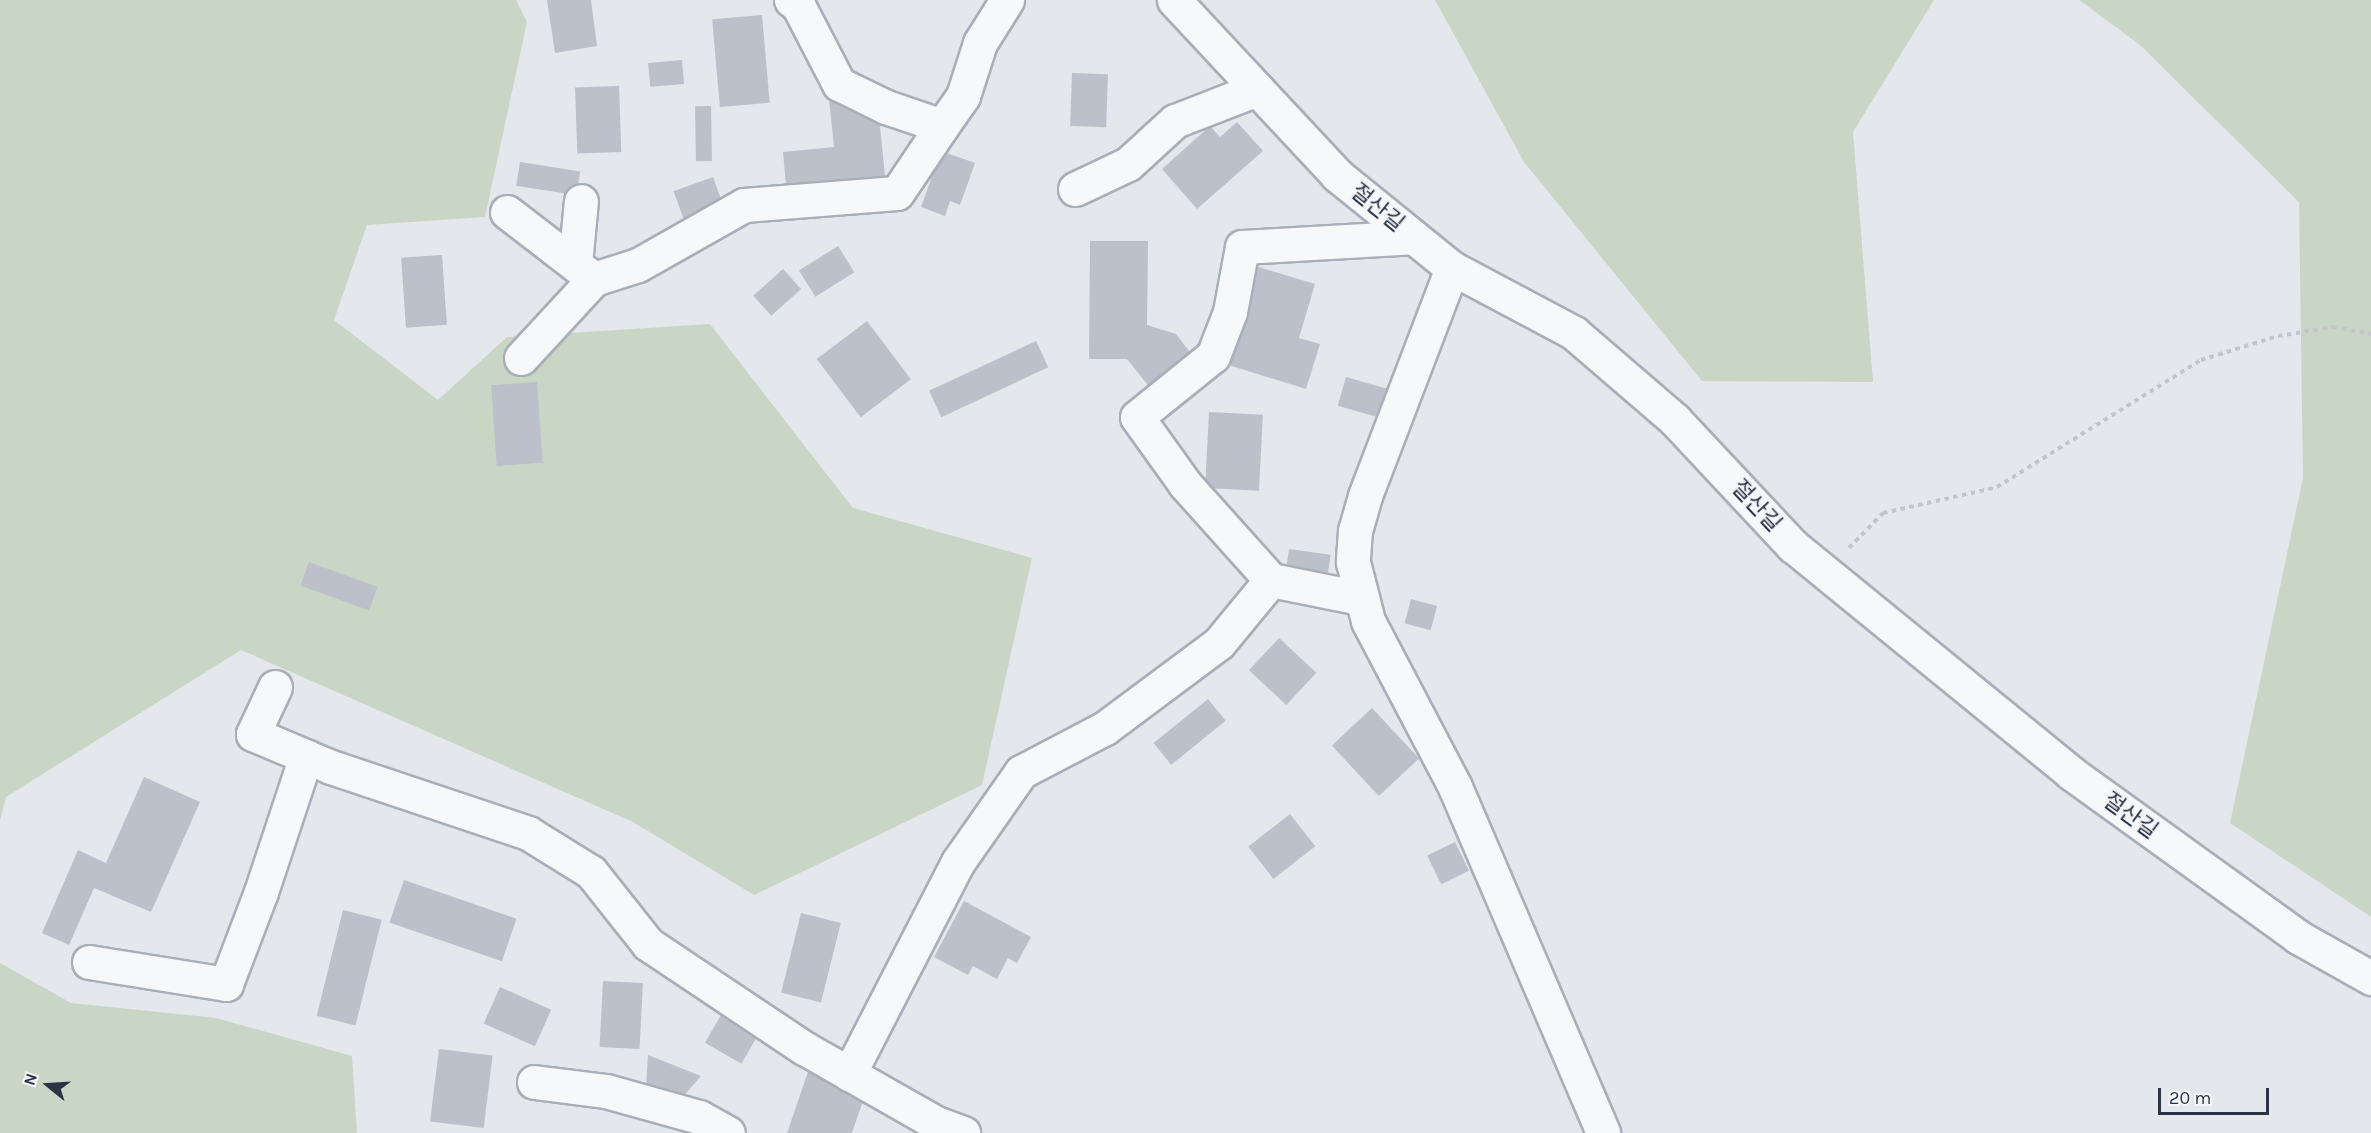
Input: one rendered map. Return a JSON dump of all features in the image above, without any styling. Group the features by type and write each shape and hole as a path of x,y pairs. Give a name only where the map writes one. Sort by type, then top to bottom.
{"street":[{"path":"791,0 798,5 839,84 886,107 942,126"},
{"path":"507,212 585,272 638,265 744,205 897,194 963,96 980,43 1007,0"},
{"name":"절산길","path":"1174,0 1337,175 1452,268 1574,333 1675,420 1794,546 2071,773 2298,937 2371,978"},
{"path":"1075,189 1128,164 1175,121 1257,89"},
{"path":"521,358 585,272 581,201"},
{"path":"1360,598 1271,579 1185,484 1137,417 1213,356 1230,312 1242,247 1413,237"},
{"path":"1452,268 1358,519 1353,562 1360,598 1368,621 1455,787 1603,1133"},
{"path":"849,1074 958,862 1021,772 1106,728 1220,643 1271,579"},
{"path":"275,687 253,734 306,756 528,833 591,872 648,944 849,1074 942,1130"},
{"path":"90,962 226,984 261,892 306,756"},
{"path":"534,1082 606,1091 699,1118 728,1133"}],"path":[{"path":"1825,572 1883,513 1997,487 2201,360 2278,336 2333,327 2371,334"}],"green space":[{"path":"0,0 516,0 527,22 485,217 367,225 334,320 438,400 507,337 710,324 853,508 1032,558 982,785 754,895 633,822 241,650 6,797 0,820"},
{"path":"1435,0 1934,0 1853,132 1873,382 1702,381 1524,162"},
{"path":"2079,0 2371,0 2371,917 2230,823 2303,478 2299,202 2140,45"},
{"path":"0,963 71,1003 216,1018 352,1056 357,1133 0,1133"}],"building":[{"path":"547,0 591,0 597,46 555,53"},
{"path":"762,15 770,103 720,107 712,19"},
{"path":"682,60 684,84 650,87 648,63"},
{"path":"1072,73 1108,74 1106,127 1070,126"},
{"path":"619,86 621,152 577,153 575,88"},
{"path":"829,99 879,116 886,186 787,196 783,152 834,147"},
{"path":"695,106 711,106 712,161 696,161"},
{"path":"1237,122 1263,151 1197,209 1162,169 1210,126 1220,137"},
{"path":"941,151 975,163 960,205 950,201 945,216 921,207"},
{"path":"520,162 580,172 576,195 516,186"},
{"path":"713,177 723,204 683,219 674,191"},
{"path":"1090,241 1148,241 1147,325 1176,334 1196,360 1155,394 1127,359 1089,359"},
{"path":"838,246 854,272 815,297 799,270"},
{"path":"442,255 447,325 406,328 401,258"},
{"path":"1252,265 1315,284 1299,338 1320,344 1306,389 1222,363"},
{"path":"783,269 801,289 771,316 753,296"},
{"path":"867,321 911,379 861,417 817,359"},
{"path":"1036,341 1048,367 941,417 929,391"},
{"path":"1346,377 1394,391 1386,420 1338,406"},
{"path":"537,382 543,463 497,466 491,385"},
{"path":"1209,412 1263,415 1259,491 1205,488"},
{"path":"1289,549 1331,555 1327,580 1286,574"},
{"path":"309,562 378,587 369,610 300,585"},
{"path":"1411,599 1437,606 1431,630 1405,623"},
{"path":"1279,638 1316,673 1286,705 1249,670"},
{"path":"1208,699 1226,721 1171,765 1154,743"},
{"path":"1372,708 1419,758 1379,796 1332,746"},
{"path":"144,777 200,802 151,912 94,888 69,945 42,933 78,850 106,863"},
{"path":"1290,814 1315,846 1273,879 1248,847"},
{"path":"1455,842 1469,871 1441,884 1427,856"},
{"path":"404,880 517,919 502,961 389,923"},
{"path":"964,901 1031,937 1017,963 1008,958 997,979 973,966 968,975 934,957"},
{"path":"343,910 382,920 355,1025 317,1016"},
{"path":"801,913 841,923 821,1002 781,993"},
{"path":"603,981 643,983 639,1049 600,1047"},
{"path":"500,987 551,1010 535,1046 484,1024"},
{"path":"721,1015 757,1036 741,1064 705,1043"},
{"path":"439,1049 493,1056 484,1128 430,1121"},
{"path":"648,1055 701,1076 680,1100 646,1087"},
{"path":"808,1072 866,1092 852,1133 787,1133"}]}
